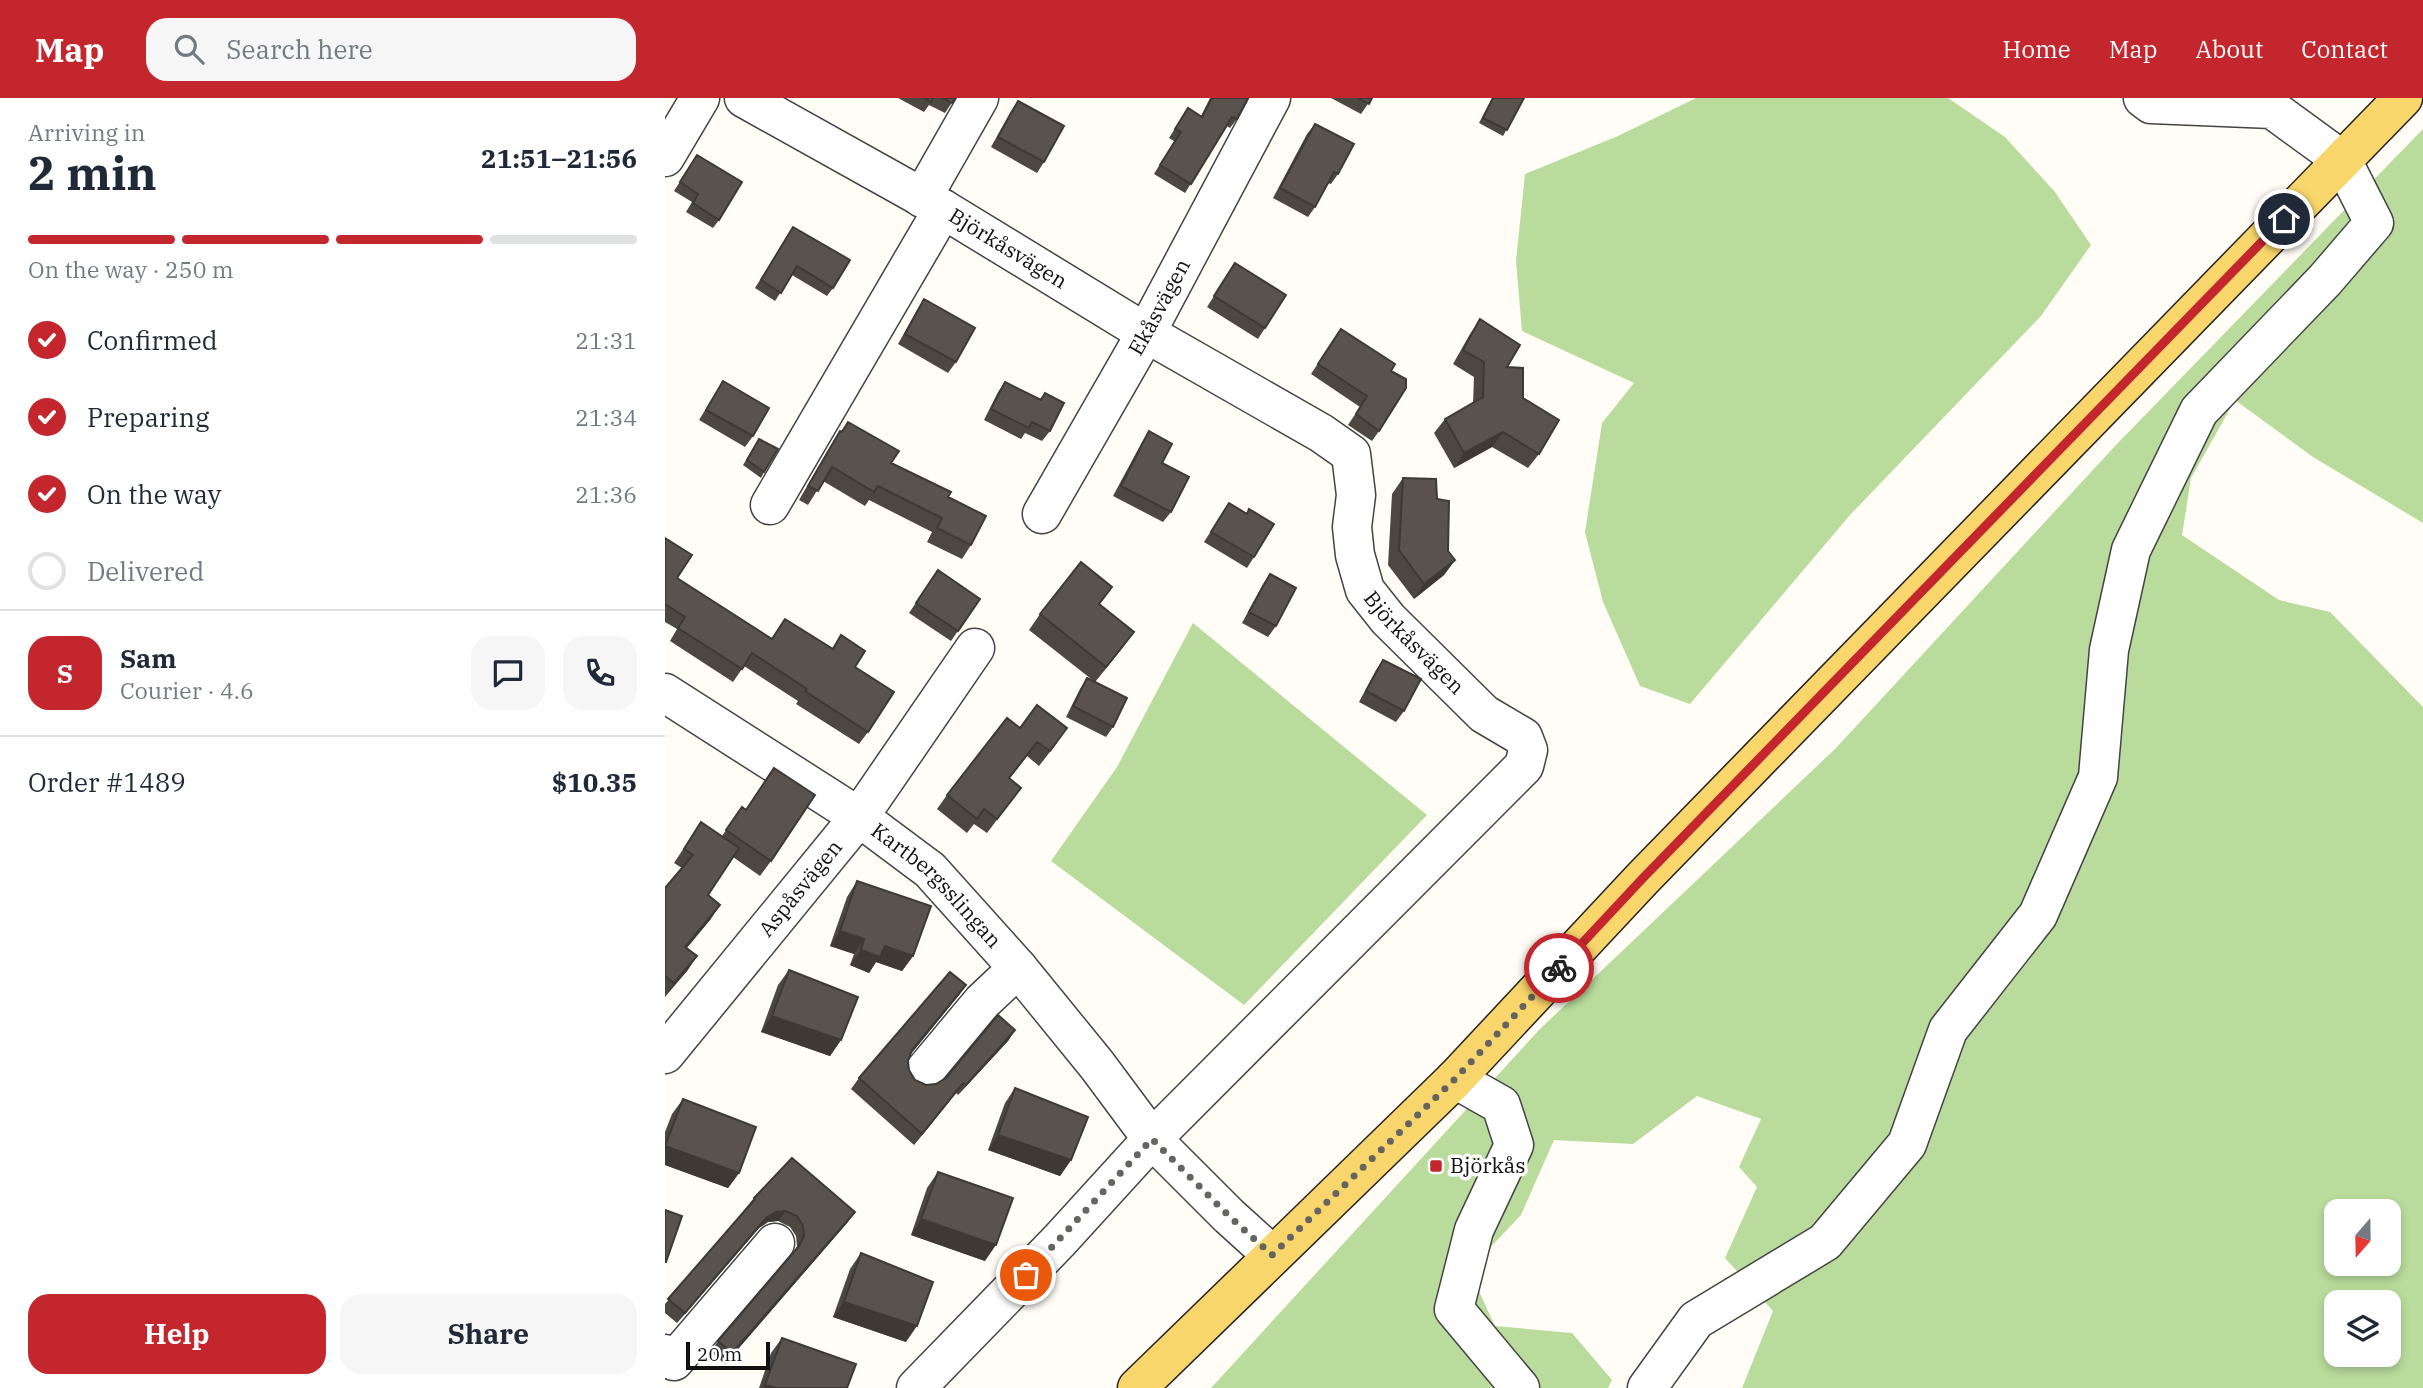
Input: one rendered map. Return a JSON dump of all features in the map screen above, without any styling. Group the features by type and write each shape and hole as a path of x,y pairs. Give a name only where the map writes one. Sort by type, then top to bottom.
{"main road":[{"path":"1137,1388 1455,1079 1643,878 2403,98"}],"street":[{"path":"665,157 700,98"},
{"name":"Björkåsvägen","path":"744,98 932,203 1146,332 1321,433 1351,454 1356,495 1352,527 1355,555 1365,590 1388,619 1484,714 1523,737 1528,751 1524,766 1152,1139"},
{"path":"770,505 932,203 979,98"},
{"name":"Ekåsvägen","path":"1042,514 1146,332 1271,98"},
{"path":"1647,1388 1696,1320 1825,1242 1907,1144 1948,1030 2038,915 2098,777 2109,650 2131,550 2199,411 2325,279 2374,223 2342,160 2272,103 2151,104 2143,98"},
{"name":"Aspåsvägen","path":"665,1054 859,817 975,648"},
{"name":"Kartbergsslingan","path":"665,693 859,817 930,870 1018,968 1097,1065 1152,1139"},
{"path":"922,1074 982,1002 1018,968"},
{"path":"1455,1079 1501,1105 1514,1145 1474,1230 1454,1309 1520,1388"},
{"path":"916,1388 1059,1241 1152,1139 1272,1255"},
{"path":"665,1354 674,1361 775,1243"}],"green space":[{"path":"1696,98 1948,98 2005,137 2055,192 2091,245 2041,316 1850,515 1690,704 1640,686 1603,602 1585,532 1602,423 1634,383 1522,331 1516,261 1525,174 1618,136"},
{"path":"2423,129 2423,523 2313,457 2235,400 2191,478 2182,535 2279,600 2330,612 2423,707 2423,1388 1742,1388 1773,1311 1725,1258 1757,1187 1739,1167 1761,1119 1697,1096 1633,1144 1554,1140 1521,1215 1469,1270 1495,1326 1572,1333 1612,1380 1608,1388 1211,1388 1539,1030 1836,748 2116,445"},
{"path":"1193,623 1427,815 1244,1005 1051,861 1117,767"}],"building":[{"path":"1212,98 1248,98 1237,119 1232,117 1191,184 1160,165 1181,132 1175,129 1188,108 1202,117"},
{"path":"1358,98 1372,98 1369,104"},
{"path":"1493,98 1524,98 1507,130 1483,118"},
{"path":"1018,101 1064,126 1044,162 998,137"},
{"path":"1315,124 1354,144 1338,174 1334,172 1315,207 1280,188"},
{"path":"697,155 742,182 719,220 693,203 698,194 680,182"},
{"path":"793,227 850,260 833,288 797,266 781,293 761,280"},
{"path":"1235,263 1286,295 1265,328 1214,296"},
{"path":"924,299 975,328 956,362 905,334"},
{"path":"1480,319 1520,345 1507,367 1523,368 1523,398 1559,420 1539,454 1503,432 1464,453 1445,419 1483,397 1484,362 1463,350"},
{"path":"1341,329 1395,364 1391,371 1406,379 1406,388 1379,431 1356,414 1367,396 1318,364"},
{"path":"723,381 769,408 753,436 706,410"},
{"path":"1005,382 1041,400 1045,393 1064,403 1050,431 1032,422 1029,428 991,409"},
{"path":"848,422 899,451 891,463 951,492 948,497 986,516 971,545 937,528 942,518 878,486 874,492 832,467 818,491 808,486"},
{"path":"1149,431 1172,444 1162,463 1189,477 1171,512 1121,486"},
{"path":"759,439 778,449 764,472 747,460"},
{"path":"1403,478 1436,479 1437,499 1449,501 1448,551 1455,560 1424,584 1399,550"},
{"path":"1229,503 1247,514 1249,509 1274,524 1254,557 1211,532"},
{"path":"665,538 692,555 677,578 772,639 785,619 833,649 841,635 865,651 855,667 894,692 868,732 752,653 742,669 678,628 685,617 665,604"},
{"path":"1081,562 1112,587 1099,604 1134,632 1106,667 1040,614"},
{"path":"938,570 980,599 958,631 916,603"},
{"path":"1270,574 1296,588 1276,626 1249,612"},
{"path":"1383,660 1421,679 1404,711 1366,691"},
{"path":"1087,678 1127,698 1113,727 1073,706"},
{"path":"1037,705 1067,728 1050,751 1037,742 1009,778 1021,788 997,819 984,809 977,819 947,795 1007,718 1020,728"},
{"path":"774,768 815,795 771,861 726,830 742,807 746,810"},
{"path":"701,822 739,848 708,895 720,905 685,947 697,956 674,983 665,976 665,888 693,855 684,849"},
{"path":"857,881 931,906 913,956 885,946 880,957 861,950 864,939 840,931"},
{"path":"789,970 858,997 841,1040 772,1016"},
{"path":"950,972 966,985 912,1050 908,1061 909,1070 915,1080 926,1085 936,1084 946,1078 998,1015 1015,1030 966,1085 963,1083 922,1134 859,1078"},
{"path":"1015,1088 1088,1117 1071,1160 998,1135"},
{"path":"683,1099 756,1127 739,1173 665,1146"},
{"path":"792,1158 855,1212 732,1353 718,1341 799,1246 804,1236 803,1226 797,1216 786,1211 776,1212 766,1218 685,1313 668,1299 754,1198"},
{"path":"938,1172 1013,1198 996,1245 921,1219"},
{"path":"665,1210 682,1216 666,1262 665,1262"},
{"path":"861,1253 933,1282 917,1326 844,1302"},
{"path":"782,1338 856,1364 847,1388 776,1388 765,1385"}],"way so far":[{"path":"1026,1275 1152,1139 1272,1255 1455,1079 1559,968"}],"place":[{"name":"Björkås","path":"1436,1166"}],"route":[{"path":"1559,968 1643,878 2284,219"}]}
